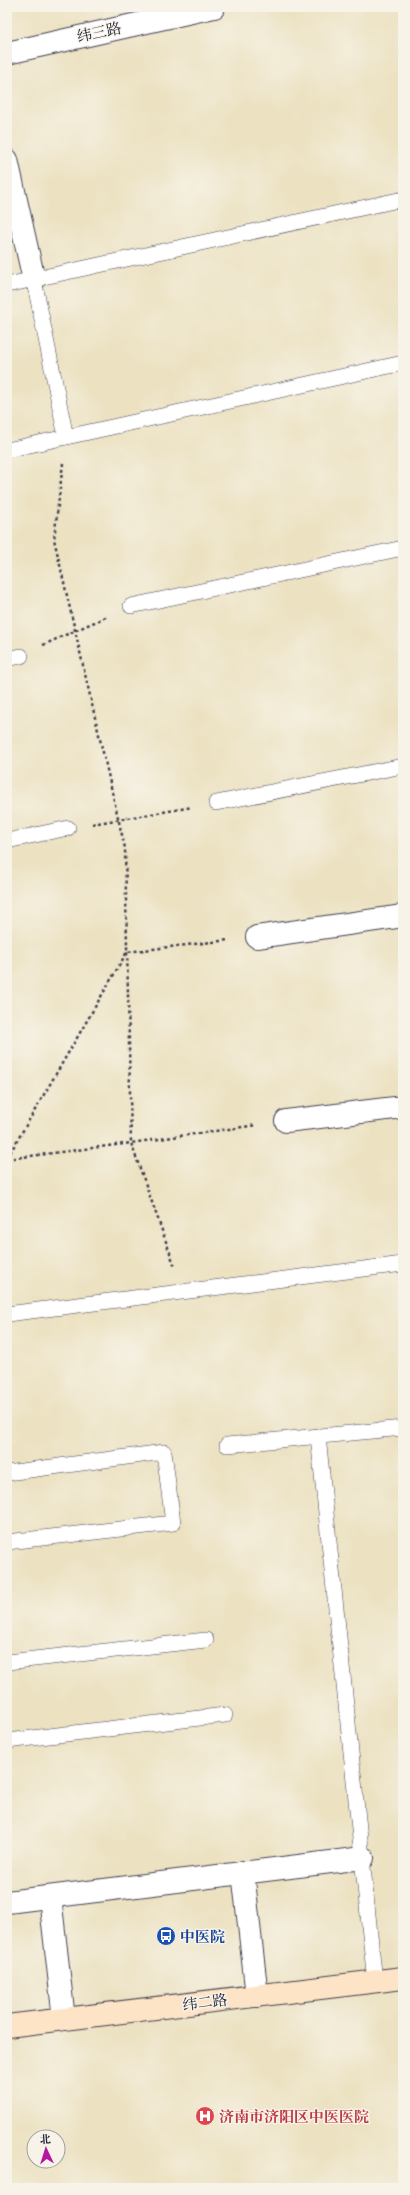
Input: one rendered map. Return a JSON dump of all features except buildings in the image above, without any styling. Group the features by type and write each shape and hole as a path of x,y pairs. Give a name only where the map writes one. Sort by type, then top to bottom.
{"main road":[{"name":"纬二路","path":"7,2026 403,1978"}],"street":[{"name":"纬三路","path":"7,53 214,7"},
{"path":"7,160 34,280"},
{"path":"257,937 403,916"},
{"path":"286,1121 403,1107"},
{"path":"7,1902 363,1858"},
{"path":"243,1872 258,1996"},
{"path":"50,1896 64,2019"}],"lane":[{"path":"7,286 403,199"},
{"path":"34,280 66,437"},
{"path":"7,450 403,363"},
{"path":"131,606 403,548"},
{"path":"216,803 403,766"},
{"path":"7,841 68,828"},
{"path":"7,1314 403,1264"},
{"path":"227,1445 403,1428"},
{"path":"318,1436 376,1982"},
{"path":"7,1473 164,1452 173,1523 7,1542"},
{"path":"7,1662 206,1640"},
{"path":"7,1740 225,1715"}],"path":[{"path":"66,437 54,540 125,848 131,1143 184,1292"},
{"path":"14,658 74,629 131,606"},
{"path":"68,828 216,803"},
{"path":"127,952 257,937"},
{"path":"7,1158 127,952"},
{"path":"7,1158 131,1143 286,1121"}],"place":[{"name":"中医院","path":"166,1936"},
{"name":"济南市济阳区中医医院","path":"205,2116"}]}
